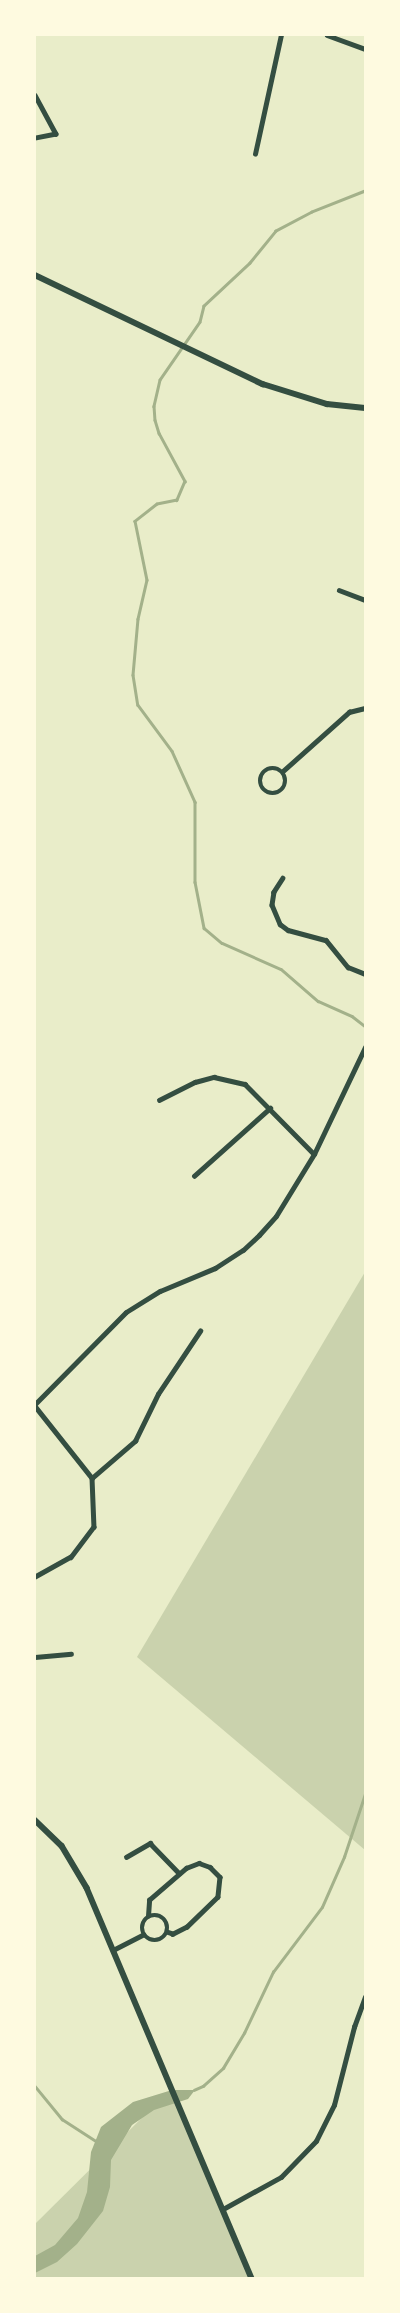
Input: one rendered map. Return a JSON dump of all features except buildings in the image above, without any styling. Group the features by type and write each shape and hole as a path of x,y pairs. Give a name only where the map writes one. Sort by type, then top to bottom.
{"main road":[{"path":"35,275 196,354 287,392 327,404 365,408"},
{"path":"35,1820 62,1846 76,1866 114,1950 252,2278"}],"street":[{"path":"255,154 281,35"},
{"path":"327,35 365,49"},
{"path":"35,95 56,134 35,138"},
{"path":"339,590 365,600"},
{"path":"283,771 349,712 365,708"},
{"path":"275,767 283,771 287,779 282,791 274,794 262,789 260,780 263,772 275,767"},
{"path":"283,878 274,892 272,905 280,924 288,930 326,940 348,967 365,974"},
{"path":"35,1577 72,1557 94,1527 92,1478 35,1405 126,1312 160,1291 215,1268 243,1250 276,1216 314,1154 365,1046"},
{"path":"159,1100 195,1082 214,1077 245,1084 314,1154"},
{"path":"194,1176 270,1108"},
{"path":"92,1478 135,1441 158,1394 200,1331"},
{"path":"35,1656 71,1654"},
{"path":"126,1857 150,1843 179,1873"},
{"path":"143,1935 142,1924 148,1916 149,1900 192,1864 205,1864 220,1877 220,1891 214,1903 187,1927 173,1934 167,1932"},
{"path":"143,1935 153,1941 164,1938 167,1932 164,1918 156,1914 148,1916"},
{"path":"114,1950 143,1935"},
{"path":"223,2209 280,2177 316,2141 334,2105 360,2007 365,1997"},
{"path":"360,2007 365,2011"}],"shaded area":[{"path":"365,1272 365,1850 137,1657"},
{"path":"171,2089 253,2278 35,2278 35,2224"},
{"path":"172,2090 195,2090 188,2099 154,2110 132,2125 111,2160 110,2187 103,2211 77,2244 57,2262 35,2273 35,2256 55,2245 78,2218 87,2192 91,2152 101,2127 133,2102"}],"waterway":[{"path":"365,191 312,212 276,231 250,263 204,306 200,322 160,380 154,406 155,420 159,433 185,481 177,500 157,504 135,521 147,580 138,619 133,675 138,705 172,751 195,802 195,882 204,928 222,943 281,969 318,1001 352,1016 365,1026"},
{"path":"194,2090 203,2086 223,2068 244,2033 273,1972 322,1907 344,1857 365,1794"},
{"path":"35,2086 62,2119 96,2141"}]}
